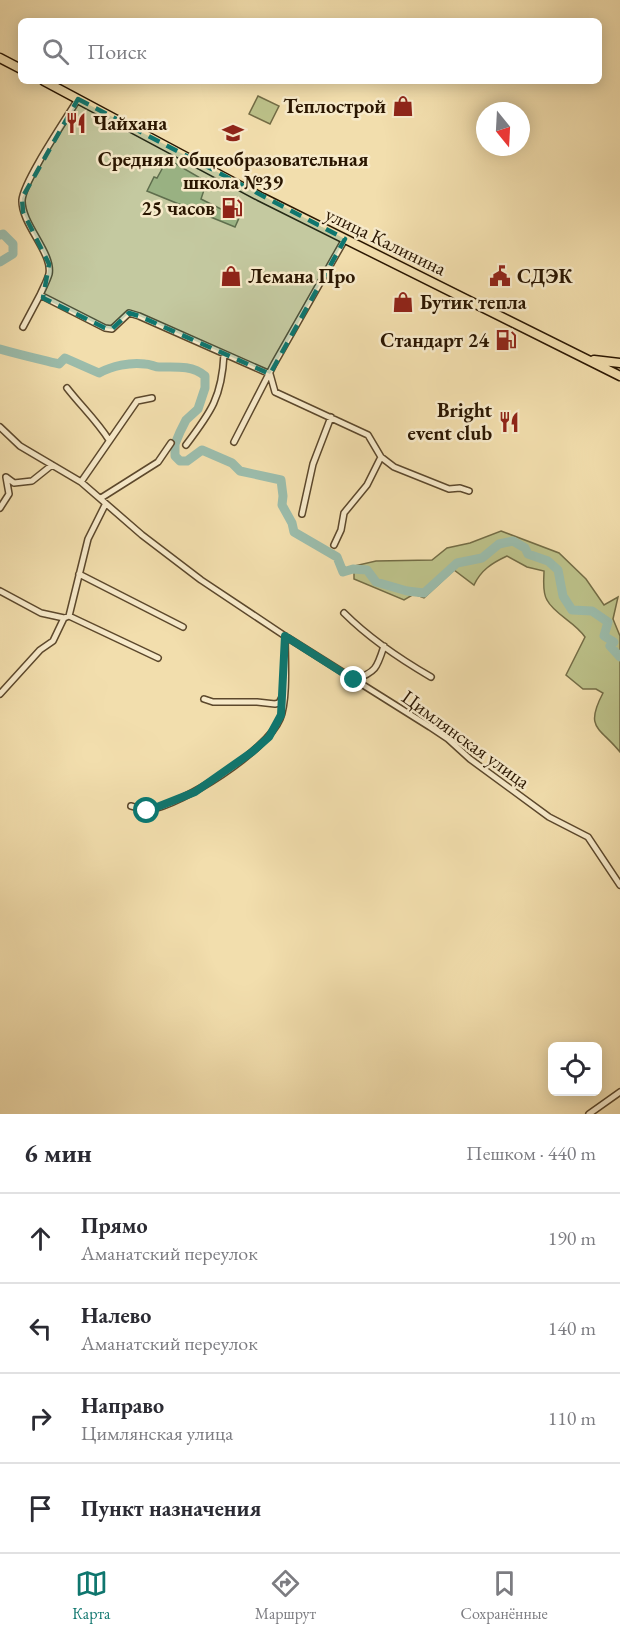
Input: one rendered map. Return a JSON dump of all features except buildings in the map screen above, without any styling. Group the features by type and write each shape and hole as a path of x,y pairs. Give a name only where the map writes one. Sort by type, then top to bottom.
{"main road":[{"path":"0,58 18,67"},
{"name":"улица Калинина","path":"50,84 170,150 620,376"},
{"path":"588,359 620,363"},
{"name":"улица Калинина","path":"588,359 620,370"}],"street":[{"path":"23,327 49,274 49,264 23,212 22,198 44,154 78,99"},
{"path":"234,442 345,239"},
{"path":"40,295 105,328 112,329 129,314 139,316 270,374"},
{"path":"186,445 211,411 220,392 224,354"},
{"path":"270,374 275,392 368,435 381,457 394,467 449,489 460,488 469,491"},
{"path":"67,388 109,440"},
{"path":"81,482 137,401 152,398"},
{"path":"302,514 313,464 331,417"},
{"path":"0,428 20,446 81,482 101,498 105,505 88,539 66,617 53,641 40,650 0,694"},
{"path":"101,498 158,462 171,443"},
{"path":"334,545 341,530 344,513 367,485 381,457"},
{"path":"0,471 14,483 32,481 52,465"},
{"path":"0,508 9,494 6,477"},
{"name":"Цимлянская улица","path":"105,505 201,580 439,733 470,759 549,817 588,837 620,885"},
{"path":"79,574 183,627"},
{"path":"0,591 41,613 66,617 158,658"},
{"path":"344,613 356,626 400,659 431,677"},
{"path":"131,806 147,811 185,797 252,752 269,737 279,722 283,695 285,636"},
{"path":"354,680 376,668 384,646"},
{"path":"204,699 213,702 275,704 279,703 283,695"},
{"path":"589,1114 620,1092"}],"highlighted area":[{"path":"78,99 345,239 270,374 139,316 129,313 112,329 105,328 43,298 49,264 23,212 22,198"}],"green space":[{"path":"258,96 279,106 270,124 249,114"},
{"path":"164,157 202,179 206,184 201,199 239,218 235,227 147,191 154,177 157,178 162,169 159,166"},
{"path":"501,531 559,553 586,579 604,605 618,597 613,619 620,636 620,752 601,732 595,721 597,705 603,693 596,689 583,689 566,675 585,637 554,610 545,597 544,571 527,567 507,556 496,561 480,575 474,585 454,570 424,598 414,594 404,600 354,579 354,566 376,561 432,560 447,548 470,543"}],"waterway":[{"path":"0,235 3,234 13,244 13,254 0,262"},
{"path":"0,349 59,364 65,358 99,373 121,365 133,364 183,367 200,372 205,376 205,388 198,409 186,420 180,432 175,444 175,456 180,461 187,461 202,450 232,463 240,471 281,480 282,505 292,523 294,532 337,557 343,572 353,569 367,570 376,582 407,591 424,593 457,563 482,558 499,544 513,541 525,548 528,554 548,561 558,570 563,596 572,610 592,611 608,622 604,636 614,642 610,646 620,657"}],"place":[{"name":"Теплострой","path":"403,106"},
{"name":"Чайхана","path":"76,123"},
{"name":"Средняя общеобразовательная школа №39","path":"233,133"},
{"name":"25 часов","path":"232,208"},
{"name":"Лемана Про","path":"231,276"},
{"name":"СДЭК","path":"500,276"},
{"name":"Бутик тепла","path":"403,302"},
{"name":"Стандарт 24","path":"506,340"},
{"name":"Bright event club","path":"509,422"}],"route":[{"path":"147,811 195,792 252,752 269,737 281,715 285,679 285,636 354,680"}]}
